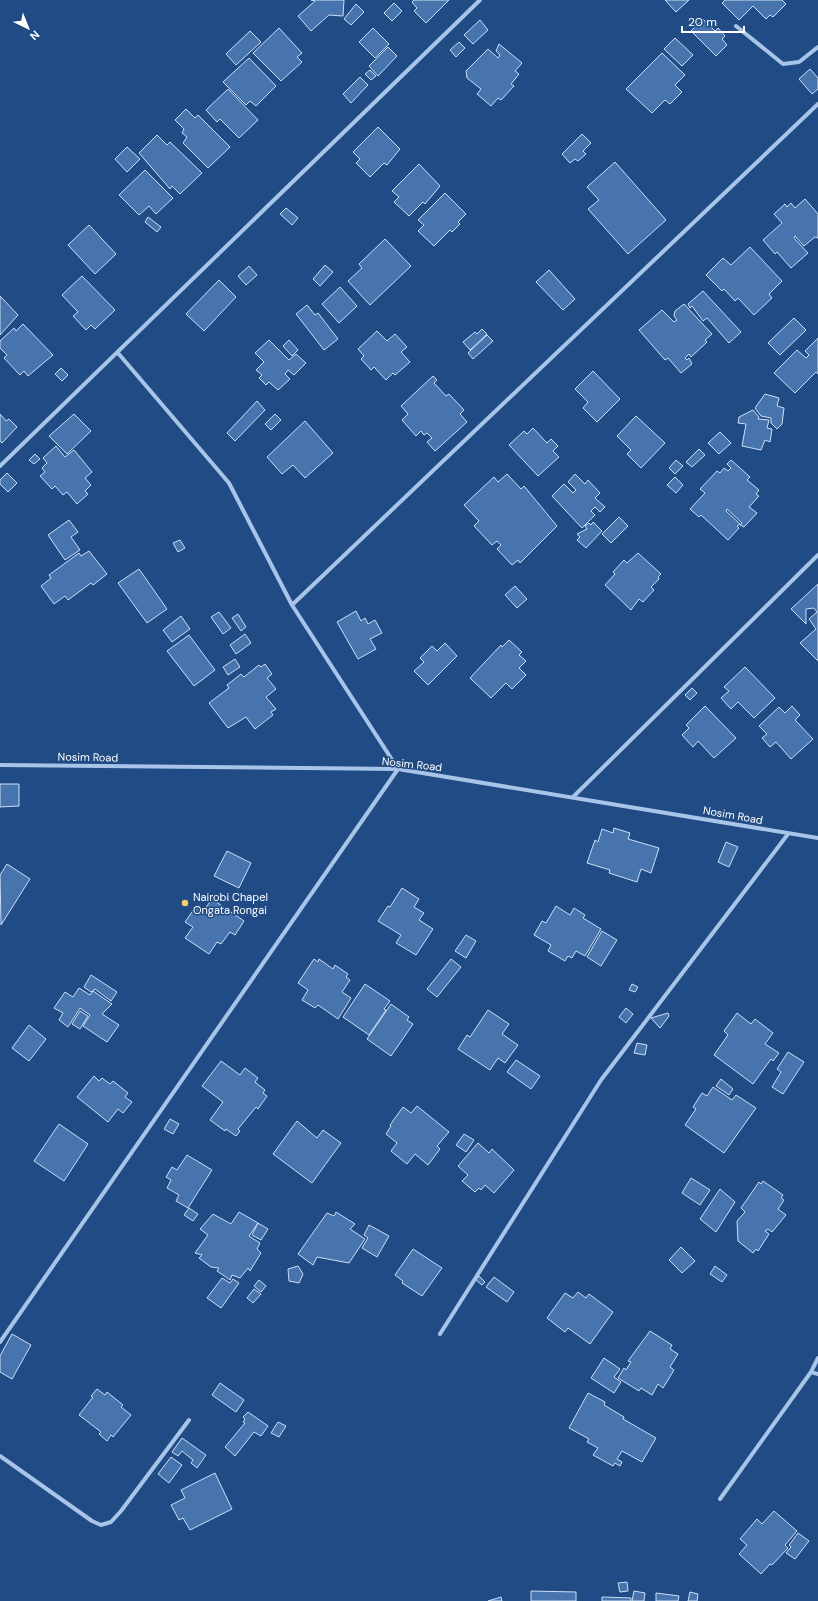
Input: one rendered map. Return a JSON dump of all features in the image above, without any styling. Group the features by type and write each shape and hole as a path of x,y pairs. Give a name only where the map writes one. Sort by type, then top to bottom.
{"street":[{"path":"0,466 480,0"},
{"path":"736,26 783,64 799,62 818,47"},
{"path":"292,606 818,104"},
{"path":"0,1342 398,769 292,606 229,483 118,353"},
{"path":"573,797 818,555"},
{"name":"Nosim Road","path":"0,765 398,769 818,838"},
{"path":"440,1334 601,1080 788,834"},
{"path":"720,1498 811,1372 818,1358"},
{"path":"811,1372 818,1374"},
{"path":"0,1456 92,1521 102,1525 111,1522 121,1511 189,1420"}],"building":[{"path":"311,0 344,0 343,16 329,15 311,31 298,16 315,1"},
{"path":"414,0 449,0 426,23 414,11 417,8 412,2"},
{"path":"665,0 689,0 676,12"},
{"path":"725,0 782,0 786,4 773,17 770,15 766,19 753,6 739,20 722,3"},
{"path":"394,3 402,11 392,21 384,13"},
{"path":"356,4 364,12 351,25 344,19"},
{"path":"703,19 715,31 718,28 725,36 722,39 727,45 716,56 691,31"},
{"path":"480,20 488,30 473,44 464,35"},
{"path":"279,28 302,53 297,57 302,62 281,81 253,53"},
{"path":"373,28 389,44 375,58 359,42"},
{"path":"250,31 261,42 236,65 226,54"},
{"path":"675,38 693,55 682,66 664,49"},
{"path":"459,42 465,48 456,57 450,50"},
{"path":"499,44 522,63 515,71 519,74 511,84 514,86 501,100 498,98 491,106 477,94 481,89 467,78 466,71 488,49 498,58 500,55 496,51"},
{"path":"388,47 397,56 378,76 369,66"},
{"path":"662,53 685,75 675,85 682,92 670,104 665,100 652,113 626,89"},
{"path":"249,58 276,86 256,106 250,101 246,105 223,82"},
{"path":"810,69 818,78 818,89 812,94 799,79"},
{"path":"370,70 376,76 371,80 365,74"},
{"path":"360,77 368,85 351,103 343,94"},
{"path":"228,89 258,120 239,138 220,119 217,122 206,110"},
{"path":"186,109 195,118 198,115 230,147 208,168 183,143 187,137 182,133 184,129 175,120"},
{"path":"378,127 400,149 387,165 384,163 370,177 356,163 360,159 353,152"},
{"path":"582,134 591,143 583,151 586,154 578,161 575,159 570,163 562,154"},
{"path":"157,135 167,145 170,142 202,173 180,194 172,186 170,189 139,153"},
{"path":"127,147 140,159 127,172 115,159"},
{"path":"615,162 666,220 628,254 588,209 599,200 587,187"},
{"path":"419,164 440,186 425,204 423,202 409,216 394,202 399,197 392,191"},
{"path":"145,170 173,198 156,214 149,206 139,215 119,195"},
{"path":"445,193 466,214 458,222 460,224 452,232 450,230 434,246 418,231 424,225 418,220"},
{"path":"805,199 818,214 818,238 815,237 804,246 795,236 794,238 808,253 791,268 777,252 775,254 763,240 782,223 774,214 785,204 787,207 791,203 795,208"},
{"path":"286,208 298,218 292,225 280,214"},
{"path":"148,217 161,227 157,232 145,222"},
{"path":"89,225 116,254 95,274 68,245"},
{"path":"385,239 411,266 370,305 348,281 362,268 359,264"},
{"path":"750,247 782,281 769,294 772,298 754,315 738,298 735,301 724,289 722,291 706,275 723,258 731,265"},
{"path":"325,265 333,272 320,286 313,279"},
{"path":"249,266 257,275 246,285 238,276"},
{"path":"549,270 575,299 563,310 536,282"},
{"path":"82,276 115,310 95,329 91,325 86,330 73,316 78,312 62,295"},
{"path":"219,280 236,297 204,331 186,314"},
{"path":"340,287 357,306 339,323 322,304"},
{"path":"703,291 741,332 729,343 707,318 703,321 692,306 690,308 688,304"},
{"path":"0,296 18,315 0,335"},
{"path":"684,304 712,334 705,340 707,342 691,357 689,354 685,358 687,360 689,358 692,364 681,373 668,358 665,360 639,330 662,310 674,322 677,320 674,316 675,311"},
{"path":"307,305 315,315 318,313 338,339 324,350 296,314"},
{"path":"794,318 806,330 780,355 768,343"},
{"path":"23,324 53,355 28,376 24,371 20,375 4,358 7,355 0,348 0,341 14,328 16,331"},
{"path":"482,329 487,334 470,350 463,342 475,332 477,334"},
{"path":"377,331 387,341 395,334 407,347 401,352 410,362 395,375 393,373 386,380 374,367 371,370 361,359 364,356 358,349"},
{"path":"487,335 493,341 473,359 468,353"},
{"path":"818,338 818,374 816,372 795,393 774,373 797,350 806,358 809,355 805,351"},
{"path":"269,340 289,360 296,354 306,363 294,375 288,370 285,374 290,379 278,390 269,382 266,385 259,378 262,375 256,370 264,362 255,353"},
{"path":"289,340 298,350 292,356 283,346"},
{"path":"61,368 68,375 62,381 55,374"},
{"path":"593,371 620,399 597,422 583,408 588,402 575,389"},
{"path":"433,376 437,380 434,383 446,396 449,394 464,410 460,414 467,422 435,451 427,442 432,438 427,433 424,435 421,431 416,436 402,420 408,414 401,406"},
{"path":"765,394 779,398 777,406 784,408 782,424 777,429 771,423 771,418 761,416 755,408"},
{"path":"257,401 265,410 235,441 227,433"},
{"path":"753,410 759,417 758,419 769,420 767,428 772,429 770,442 765,440 761,450 742,446 746,424 738,423 739,417"},
{"path":"0,414 6,421 9,419 17,427 2,443 0,441"},
{"path":"74,414 91,431 67,454 49,436"},
{"path":"275,414 281,420 271,430 265,424"},
{"path":"636,416 665,443 641,468 627,454 631,450 617,436"},
{"path":"305,421 333,453 305,478 293,465 282,474 267,457"},
{"path":"533,428 547,443 551,439 558,446 553,451 559,457 538,476 509,445 524,431 527,434"},
{"path":"720,432 731,443 719,454 708,443"},
{"path":"56,446 65,457 74,450 92,472 85,478 91,485 85,491 88,494 77,504 67,492 63,495 55,486 52,489 40,476 45,472 42,468 47,463 43,458"},
{"path":"699,449 705,455 692,467 686,462"},
{"path":"35,454 40,459 34,464 29,460"},
{"path":"676,460 683,466 675,474 669,468"},
{"path":"731,460 750,477 747,480 759,490 756,494 759,496 749,507 757,513 744,527 740,525 742,523 727,509 726,511 740,524 737,526 739,528 728,540 701,515 699,517 690,509 705,493 700,489 717,471 720,473 724,468 728,471 731,468 727,464"},
{"path":"7,473 17,483 8,492 0,484 0,480"},
{"path":"507,474 521,489 524,486 557,526 520,563 518,560 512,565 497,549 501,545 497,541 492,545 474,526 479,521 464,505 494,477 498,482"},
{"path":"575,474 585,484 588,480 600,493 595,498 605,507 600,512 595,507 591,511 595,515 582,528 552,496 564,484 573,493 576,490 568,482"},
{"path":"675,477 683,485 676,493 667,485"},
{"path":"619,517 628,526 611,543 602,534"},
{"path":"69,520 78,532 71,537 80,550 65,560 48,535"},
{"path":"593,522 602,531 586,548 577,540 580,537 577,534 587,529 585,526 589,523 591,525"},
{"path":"180,540 185,548 178,552 173,543"},
{"path":"89,551 107,574 93,585 91,583 68,600 65,596 54,604 41,586 51,578 49,575 79,553 81,556"},
{"path":"638,553 661,574 658,577 659,579 651,587 654,590 643,602 639,599 631,610 605,585 615,574 613,572 624,560 627,563"},
{"path":"139,569 167,609 147,623 118,583"},
{"path":"818,584 818,661 800,643 816,629 809,619 817,612 814,608 806,609 806,624 791,609"},
{"path":"515,586 527,599 517,608 505,595"},
{"path":"356,611 361,621 365,618 368,624 375,620 382,633 370,639 376,649 358,659 337,622"},
{"path":"219,612 231,628 223,634 211,617"},
{"path":"238,614 246,627 241,631 232,618"},
{"path":"181,616 190,629 172,642 163,630"},
{"path":"245,634 251,643 236,654 230,645"},
{"path":"189,635 215,670 194,686 167,651"},
{"path":"509,640 522,652 519,655 526,661 519,668 526,675 512,689 506,683 491,698 470,678 501,645 502,647"},
{"path":"445,643 457,656 428,685 414,671 424,662 420,658 432,646 437,651"},
{"path":"235,659 240,667 228,675 223,667"},
{"path":"265,664 272,674 267,678 276,689 266,697 276,709 271,712 273,715 255,729 246,717 228,728 209,703 229,688 227,685 241,674 244,677 259,665 261,667"},
{"path":"745,667 775,698 754,718 738,702 731,709 721,698 729,691 724,687"},
{"path":"692,688 697,693 690,700 685,695"},
{"path":"705,706 736,738 714,758 698,741 693,747 682,735 689,728 686,725"},
{"path":"792,706 800,715 795,720 813,739 791,759 776,742 770,747 762,738 767,734 759,726 779,707 785,713"},
{"path":"0,784 19,784 19,806 0,807"},
{"path":"614,828 630,833 628,839 659,848 651,873 641,869 637,882 609,873 610,870 587,863 595,840 598,842 602,829 613,833"},
{"path":"726,842 738,847 729,867 718,862"},
{"path":"227,851 251,863 239,888 214,876"},
{"path":"7,864 30,879 1,925 0,875"},
{"path":"402,888 419,899 414,907 424,913 419,920 433,929 416,955 396,943 401,935 378,921 388,906 390,907"},
{"path":"212,899 244,921 235,935 230,932 221,944 217,942 209,954 185,938 193,927 185,922 197,905 204,910"},
{"path":"556,906 570,915 574,908 585,915 583,918 601,929 585,956 576,951 572,958 568,956 565,961 548,951 551,945 534,935 542,921 546,923"},
{"path":"602,931 617,940 601,966 587,957"},
{"path":"466,935 476,941 466,958 455,951"},
{"path":"314,959 318,962 319,959 333,969 335,965 348,974 346,977 350,980 342,992 351,998 338,1019 318,1005 315,1008 302,1000 308,990 298,983"},
{"path":"451,959 461,967 437,997 427,989"},
{"path":"91,975 117,992 111,1001 95,989 91,992 84,987"},
{"path":"365,984 390,1001 384,1009 386,1010 369,1035 343,1017"},
{"path":"632,984 638,987 635,992 629,990"},
{"path":"79,988 90,995 93,991 112,1004 102,1014 119,1025 107,1042 83,1026 90,1015 80,1008 68,1027 59,1020 63,1013 54,1008 65,992 73,997"},
{"path":"391,1004 409,1017 407,1020 413,1024 391,1056 367,1039"},
{"path":"626,1008 633,1014 626,1023 619,1017"},
{"path":"488,1010 509,1024 502,1034 518,1045 505,1063 498,1058 490,1070 458,1049 467,1035 470,1037"},
{"path":"80,1011 88,1016 80,1029 72,1024"},
{"path":"668,1013 669,1016 660,1028 651,1018"},
{"path":"737,1013 751,1024 755,1019 773,1033 765,1044 779,1053 773,1061 771,1059 753,1084 714,1055 728,1035 724,1031"},
{"path":"29,1025 46,1039 29,1061 12,1048"},
{"path":"637,1043 647,1045 645,1055 634,1053"},
{"path":"788,1052 804,1062 783,1094 772,1087 781,1072 777,1069"},
{"path":"516,1060 540,1076 531,1089 507,1072"},
{"path":"221,1061 240,1075 245,1068 258,1078 255,1082 265,1090 263,1093 267,1096 258,1109 256,1107 238,1129 240,1131 236,1136 226,1129 225,1131 210,1120 223,1102 202,1086"},
{"path":"94,1076 99,1081 102,1078 110,1084 113,1081 128,1093 125,1097 132,1102 123,1113 118,1109 108,1122 77,1097"},
{"path":"721,1079 733,1089 729,1095 716,1086"},
{"path":"713,1087 732,1100 736,1095 756,1108 724,1153 685,1125 696,1109 693,1107 702,1093 707,1096"},
{"path":"417,1106 449,1132 437,1146 440,1149 428,1165 415,1154 407,1164 391,1151 397,1143 386,1134 391,1126 390,1125 403,1107 411,1113"},
{"path":"170,1119 179,1124 173,1134 164,1129"},
{"path":"297,1121 317,1138 323,1130 341,1143 312,1183 273,1154"},
{"path":"59,1124 88,1144 64,1181 34,1161"},
{"path":"464,1134 474,1140 466,1152 456,1145"},
{"path":"478,1143 489,1153 492,1149 514,1170 494,1193 485,1185 481,1190 479,1188 475,1192 462,1181 468,1175 458,1166"},
{"path":"187,1155 212,1170 188,1208 176,1201 179,1195 167,1188 171,1180 166,1177 172,1167 177,1170"},
{"path":"691,1178 710,1190 700,1205 682,1193"},
{"path":"763,1181 783,1195 781,1198 784,1200 778,1209 786,1215 772,1232 768,1229 765,1231 769,1234 758,1251 756,1249 753,1253 738,1241 737,1221 745,1212 741,1208 759,1182 761,1184"},
{"path":"720,1189 735,1202 716,1232 700,1219"},
{"path":"189,1208 198,1214 193,1221 184,1215"},
{"path":"239,1212 258,1223 249,1236 260,1243 257,1249 261,1253 250,1271 248,1268 240,1278 232,1275 230,1280 217,1271 219,1268 211,1267 199,1258 202,1255 195,1253 208,1235 200,1229 213,1214 231,1224"},
{"path":"336,1212 355,1224 350,1229 365,1239 349,1263 317,1257 313,1265 298,1254 327,1213 334,1216"},
{"path":"258,1223 268,1229 261,1240 252,1235"},
{"path":"369,1225 389,1236 377,1257 362,1248 368,1238 364,1235"},
{"path":"681,1247 695,1261 682,1273 669,1260"},
{"path":"413,1249 442,1268 422,1296 402,1283 403,1281 395,1275"},
{"path":"298,1266 303,1274 299,1283 289,1281 288,1269"},
{"path":"715,1266 727,1275 722,1282 710,1274"},
{"path":"479,1276 485,1282 482,1285 476,1280"},
{"path":"494,1277 514,1292 507,1302 486,1287"},
{"path":"222,1278 230,1283 233,1279 239,1283 221,1308 207,1298"},
{"path":"259,1280 266,1286 261,1292 254,1286"},
{"path":"254,1289 261,1294 253,1303 247,1298"},
{"path":"578,1292 586,1298 589,1294 613,1312 590,1344 568,1328 565,1332 547,1318 565,1293 573,1298"},
{"path":"650,1331 672,1345 670,1349 678,1354 670,1367 674,1370 663,1388 658,1384 652,1395 641,1388 639,1391 618,1378 624,1368 626,1370 631,1362 628,1361"},
{"path":"12,1334 31,1345 12,1379 0,1372 0,1356"},
{"path":"604,1358 620,1369 614,1377 621,1382 614,1393 591,1378"},
{"path":"220,1383 244,1400 236,1412 212,1395"},
{"path":"97,1389 105,1395 107,1392 123,1405 121,1407 131,1415 113,1437 111,1435 107,1441 99,1434 101,1432 79,1415 93,1397 91,1396"},
{"path":"588,1393 605,1402 604,1405 624,1417 623,1419 656,1438 642,1462 622,1451 617,1459 622,1462 620,1466 615,1463 613,1466 593,1455 598,1448 587,1442 589,1439 569,1428"},
{"path":"248,1412 268,1426 261,1436 254,1432 235,1456 225,1447 245,1423 243,1422 245,1419 243,1417"},
{"path":"278,1422 286,1426 279,1437 271,1433"},
{"path":"182,1438 206,1455 197,1468 191,1463 193,1460 182,1451 178,1456 172,1452"},
{"path":"171,1457 182,1465 169,1483 158,1474"},
{"path":"215,1473 232,1509 190,1530 183,1518 179,1520 171,1505 185,1498 181,1490"},
{"path":"774,1511 797,1531 785,1545 788,1548 761,1574 739,1554 747,1545 740,1539 757,1519 762,1524"},
{"path":"798,1533 809,1541 795,1559 786,1553 791,1547 789,1545"},
{"path":"627,1582 628,1591 620,1592 618,1583"},
{"path":"531,1591 576,1592 576,1601 531,1601"},
{"path":"634,1591 645,1593 644,1601 632,1601"},
{"path":"690,1592 698,1594 697,1601 688,1601"},
{"path":"656,1593 679,1596 678,1601 656,1601"},
{"path":"501,1597 502,1601 488,1601"},
{"path":"602,1597 631,1598 631,1601 602,1601"}],"place":[{"name":"Nairobi Chapel Ongata Rongai","path":"185,903"}]}
